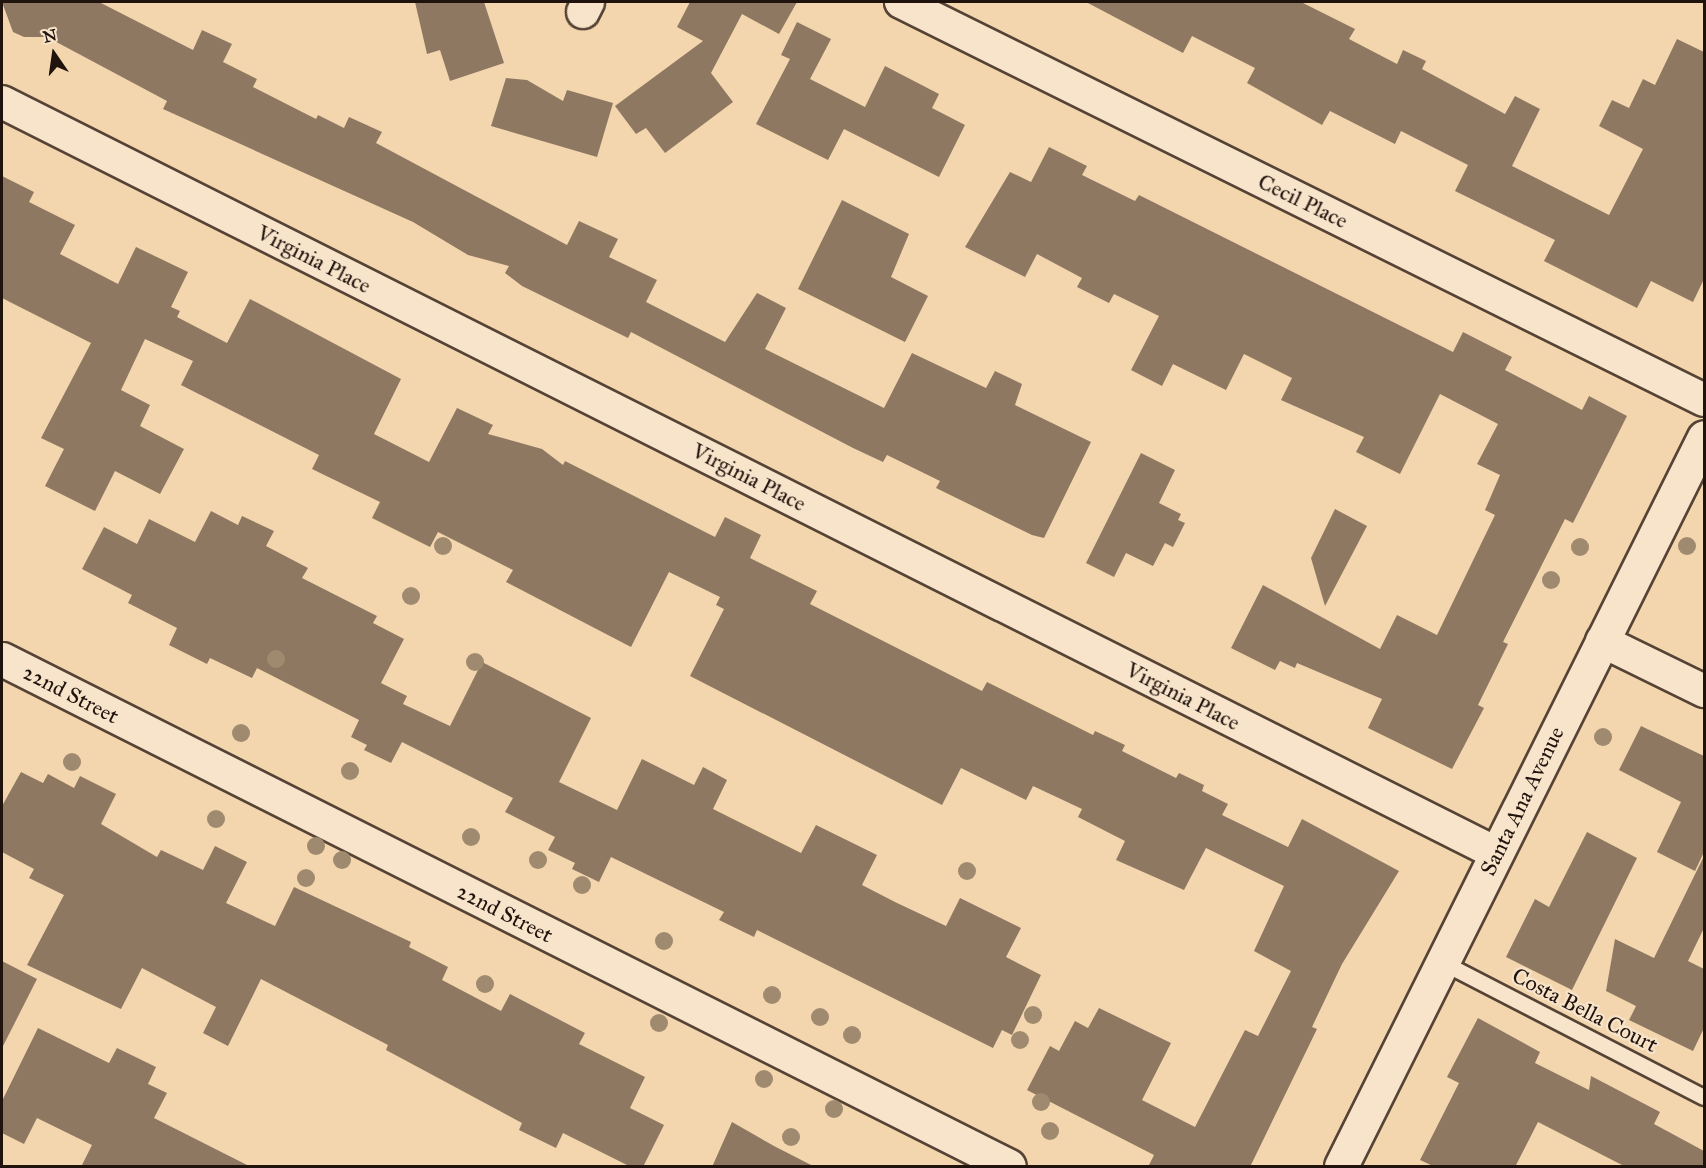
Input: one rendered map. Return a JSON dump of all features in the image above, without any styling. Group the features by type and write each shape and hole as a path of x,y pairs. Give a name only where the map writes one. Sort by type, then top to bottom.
{"street":[{"name":"Cecil Place","path":"901,2 1704,400"},
{"name":"Virginia Place","path":"2,102 1496,853"},
{"name":"Santa Ana Avenue","path":"1341,1167 1704,437"},
{"path":"1602,641 1704,691"},
{"name":"22nd Street","path":"2,659 1009,1167"}],"lane":[{"name":"Costa Bella Court","path":"1444,963 1704,1097"}],"building":[{"path":"2,2 99,2 193,50 202,30 232,44 223,62 257,79 253,87 316,119 318,115 344,128 349,117 382,132 376,143 567,245 579,221 618,239 609,257 657,280 646,302 725,342 757,293 786,308 765,349 884,408 912,353 986,388 995,371 1022,384 1015,405 1091,442 1044,538 1032,535 936,488 940,481 887,455 883,462 631,332 628,338 522,286 505,273 509,266 468,255 413,222 163,109 167,101 47,37 24,37 13,32"},
{"path":"415,2 484,2 504,63 450,81 440,50 427,54"},
{"path":"690,2 797,2 779,34 742,14 711,73 733,102 665,153 646,128 636,134 615,106 703,41 677,27"},
{"path":"1086,2 1301,2 1355,29 1349,39 1397,64 1403,50 1426,61 1422,69 1505,114 1515,96 1540,109 1512,166 1609,215 1643,149 1599,126 1612,100 1629,108 1643,79 1655,85 1677,39 1704,52 1704,279 1693,302 1651,281 1637,308 1544,261 1555,240 1455,191 1468,165 1401,131 1395,144 1330,111 1322,125 1247,83 1255,68 1192,36 1183,53"},
{"path":"797,22 831,39 810,79 865,107 885,66 939,94 932,108 965,125 939,177 844,129 828,160 756,124 790,59 781,55"},
{"path":"506,78 527,80 563,101 567,90 613,103 597,157 491,126"},
{"path":"1049,147 1087,166 1082,175 1135,201 1139,195 1453,352 1463,332 1512,357 1505,370 1582,410 1589,396 1627,416 1573,523 1565,519 1503,642 1508,644 1478,705 1484,708 1452,769 1368,728 1382,699 1297,663 1295,668 1280,661 1275,670 1231,648 1263,585 1380,649 1397,615 1437,635 1495,515 1485,510 1500,475 1477,464 1498,424 1440,394 1400,474 1356,452 1364,437 1281,400 1292,378 1244,354 1226,390 1173,364 1162,386 1131,370 1159,316 1114,294 1109,303 1077,287 1082,278 1037,254 1025,277 965,247 1010,172 1031,182"},
{"path":"2,176 34,192 29,202 75,225 60,254 118,284 136,247 188,272 171,307 180,311 177,317 227,343 250,299 401,379 374,434 429,462 457,408 493,425 488,434 542,449 563,465 565,461 715,537 725,517 761,535 750,558 817,591 810,604 982,691 987,682 1093,735 1095,731 1125,745 1122,751 1176,778 1179,773 1204,785 1202,791 1228,804 1222,815 1288,847 1302,819 1399,871 1342,964 1312,1027 1317,1029 1250,1167 1148,1167 1154,1155 1027,1090 1050,1046 1059,1051 1075,1021 1088,1028 1099,1008 1171,1043 1142,1100 1195,1127 1245,1030 1258,1036 1291,971 1254,951 1284,886 1206,848 1184,890 1116,860 1125,841 1078,817 1082,809 1033,786 1026,800 961,768 942,805 690,676 724,609 716,605 720,597 669,572 631,647 506,582 513,570 438,532 430,547 372,518 380,502 312,469 319,455 181,385 193,361 145,339 121,390 150,405 140,426 184,449 160,494 115,471 95,511 45,486 64,449 41,438 91,343 2,298"},
{"path":"842,200 909,234 891,277 928,296 905,342 798,289"},
{"path":"1141,453 1175,470 1159,503 1181,514 1178,520 1185,523 1173,547 1165,543 1153,566 1126,553 1114,577 1086,563"},
{"path":"1335,509 1367,526 1325,606 1311,558"},
{"path":"211,511 238,525 242,516 274,531 266,546 308,568 302,578 377,616 373,623 404,639 381,683 407,696 403,704 450,726 482,662 591,718 559,782 617,810 642,759 694,785 703,767 727,780 713,809 801,853 816,825 877,855 862,885 897,903 946,926 960,898 1021,928 1006,957 1041,975 1012,1035 1002,1030 993,1048 757,930 754,937 719,920 724,912 611,857 599,882 572,869 575,863 548,850 555,837 505,812 513,798 402,742 391,763 364,750 367,745 351,737 359,720 257,668 252,678 210,658 207,664 169,645 177,628 128,603 132,595 82,569 104,527 137,544 149,519 195,542"},
{"path":"1641,726 1704,756 1704,852 1695,871 1657,852 1681,802 1619,770"},
{"path":"21,772 43,783 48,774 74,788 80,776 116,794 101,824 157,857 161,850 203,870 215,846 247,862 226,903 275,926 294,887 411,942 409,947 448,967 442,980 501,1011 510,994 585,1033 579,1044 645,1077 630,1108 664,1125 643,1167 631,1167 563,1133 556,1148 519,1130 522,1123 386,1050 388,1045 261,979 228,1046 203,1033 216,1007 142,968 121,1009 27,965 64,895 29,878 34,869 2,852 2,806"},
{"path":"1587,832 1637,858 1572,990 1506,957 1535,899 1549,907"},
{"path":"1704,856 1704,928 1688,961 1704,969 1704,1028 1693,1051 1629,1020 1636,1006 1606,991 1615,939 1654,958"},
{"path":"2,961 37,979 2,1048"},
{"path":"1478,1018 1540,1052 1535,1063 1589,1090 1591,1076 1660,1112 1654,1124 1704,1151 1704,1167 1626,1167 1538,1122 1515,1167 1435,1167 1420,1160 1459,1083 1447,1077"},
{"path":"38,1028 109,1063 117,1048 156,1067 148,1084 167,1093 154,1118 251,1167 81,1167 92,1145 37,1118 24,1144 2,1133 2,1101"},
{"path":"732,1122 774,1146 815,1167 712,1167"}]}
